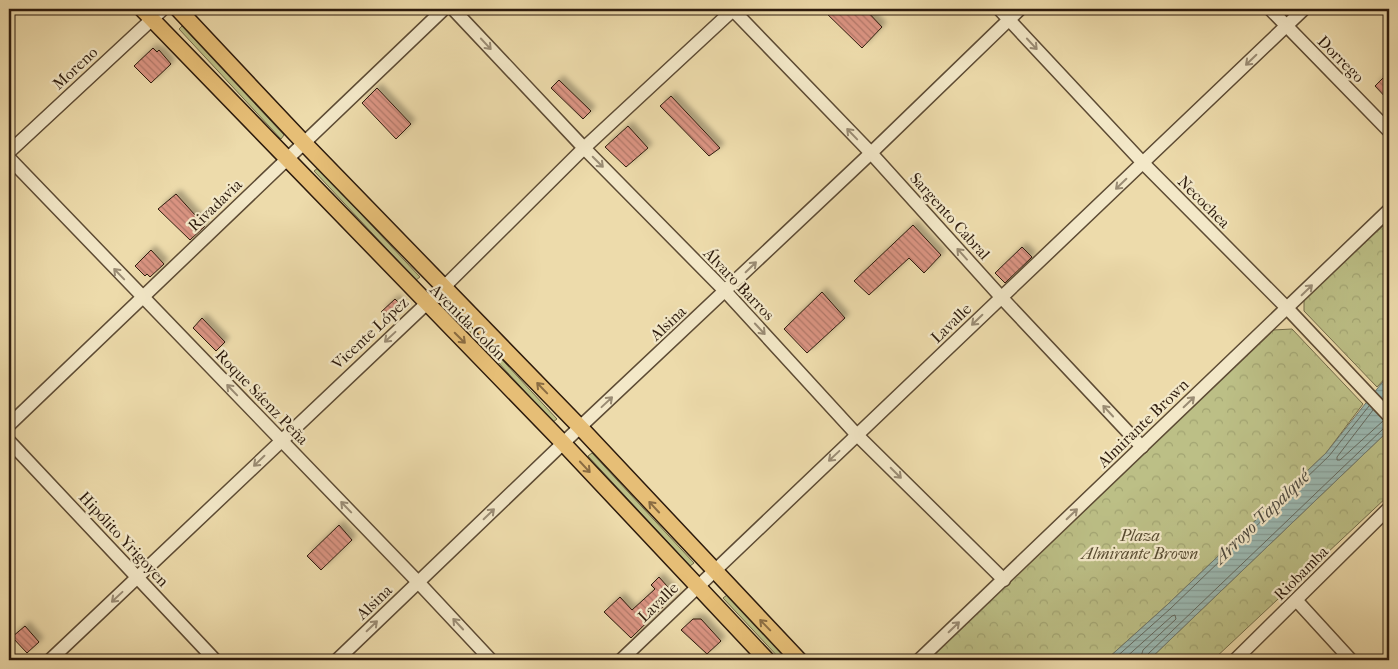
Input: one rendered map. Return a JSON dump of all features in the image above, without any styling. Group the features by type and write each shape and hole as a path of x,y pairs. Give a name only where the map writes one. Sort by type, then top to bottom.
{"main road":[{"name":"Avenida Colón","path":"178,9 304,143 580,427 798,660"},
{"name":"Avenida Colón","path":"152,12 286,160 563,443 767,660"}],"street":[{"name":"Rivadavia","path":"9,425 444,9"},
{"name":"Álvaro Barros","path":"453,9 584,148 726,292 857,434 1004,580"},
{"name":"Vicente López","path":"50,660 444,288 584,148 733,9"},
{"name":"Sargento Cabral","path":"733,9 871,153 1001,297 1142,447"},
{"name":"Necochea","path":"999,9 1143,163 1287,308 1389,416"},
{"name":"Alsina","path":"337,660 563,443 726,292 1020,9"},
{"name":"Dorrego","path":"1270,9 1389,131"},
{"name":"Lavalle","path":"622,660 713,571 1304,9"},
{"name":"Moreno","path":"9,152 152,12"},
{"name":"Roque Sáenz Peña","path":"9,158 491,660"},
{"name":"Almirante Brown","path":"919,660 1389,210"},
{"name":"Hipólito Yrigoyen","path":"9,441 216,660"},
{"name":"Riobamba","path":"1235,660 1297,601 1389,508"},
{"path":"1297,601 1351,660"}],"green space":[{"path":"182,26 284,135 281,139 179,29"},
{"path":"318,168 420,277 416,280 314,171"},
{"path":"1389,220 1389,374 1377,387 1304,311 1304,300"},
{"path":"455,309 557,419 553,422 452,312"},
{"name":"Plaza Almirante Brown","path":"1292,329 1363,404 1326,453 1167,605 1106,660 928,660 1273,330"},
{"name":"Plaza Almirante Brown","path":"1388,431 1389,495 1213,660 1149,660"},
{"path":"592,453 694,563 690,566 588,456"},
{"path":"727,595 788,660 781,660 723,598"}],"water":[{"name":"Arroyo Tapalqué","path":"1389,374 1389,430 1149,660 1106,660 1167,605 1326,453"}],"building":[{"path":"822,9 865,9 882,27 862,48"},
{"path":"153,48 157,52 159,50 171,64 151,83 134,66"},
{"path":"1389,72 1389,101 1375,86"},
{"path":"559,80 591,111 583,119 551,88"},
{"path":"377,88 411,124 396,139 362,103"},
{"path":"671,96 720,148 709,156 660,106"},
{"path":"628,126 648,148 626,167 605,147"},
{"path":"176,194 205,226 190,240 158,209"},
{"path":"913,225 941,255 924,273 909,258 869,295 854,281"},
{"path":"1022,247 1032,257 1005,283 995,273"},
{"path":"151,250 164,264 150,277 147,274 145,276 135,266"},
{"path":"822,292 845,318 807,353 784,329"},
{"path":"395,299 404,308 390,321 381,312"},
{"path":"202,318 225,342 216,351 193,328"},
{"path":"339,525 352,540 321,570 307,556"},
{"path":"659,577 675,595 631,638 604,612 620,597 632,610 655,589 651,585"},
{"path":"693,619 701,619 721,641 707,654 681,630"},
{"path":"25,626 39,642 27,653 12,637"}]}
